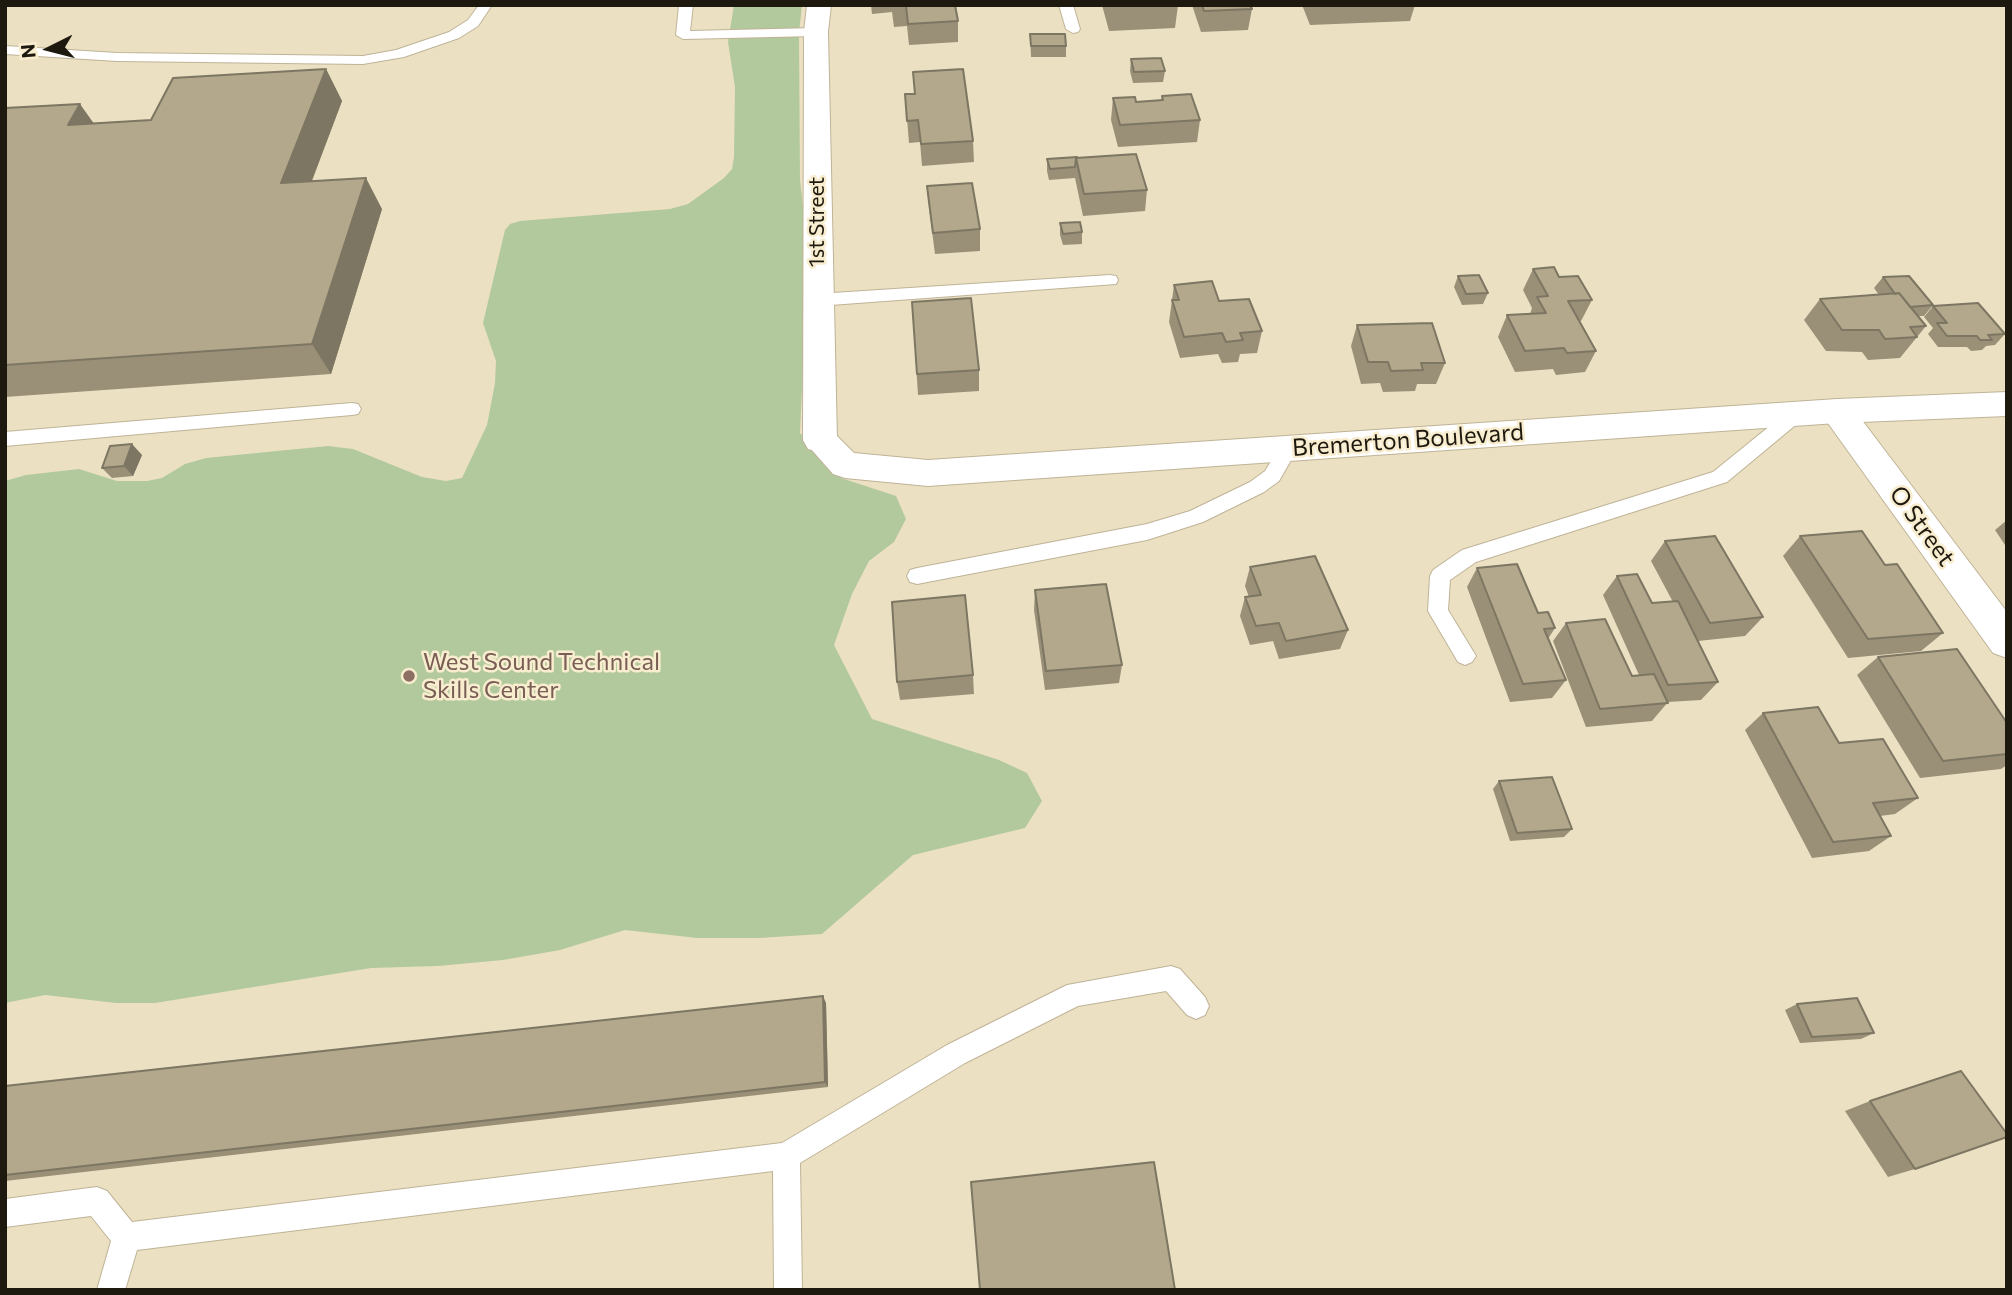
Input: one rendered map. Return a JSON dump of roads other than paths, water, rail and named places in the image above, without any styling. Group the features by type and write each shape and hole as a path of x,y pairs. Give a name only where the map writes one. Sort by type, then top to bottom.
{"street":[{"name":"1st Street","path":"817,19 820,440"},
{"name":"Bremerton Boulevard","path":"820,440 845,465 928,473 1798,413 2007,404"},
{"name":"O Street","path":"1837,411 2007,642"}],"lane":[{"path":"5,50 117,57 363,60 399,54 454,35 473,23 486,5"},
{"path":"686,5 683,35 817,19"},
{"path":"1066,5 1073,29"},
{"path":"817,300 1110,281"},
{"path":"5,439 352,409"},
{"path":"1465,656 1438,611 1440,576 1469,556 1720,477 1798,413"},
{"path":"917,576 1147,532 1196,517 1272,476 1289,448"},
{"path":"125,1237 786,1156 956,1054 1076,994 1171,978 1196,1006"},
{"path":"786,1156 788,1290"},
{"path":"5,1213 97,1201 125,1237"},
{"path":"111,1290 125,1237"}],"place":[{"name":"West Sound Technical Skills Center","path":"409,676"}]}
